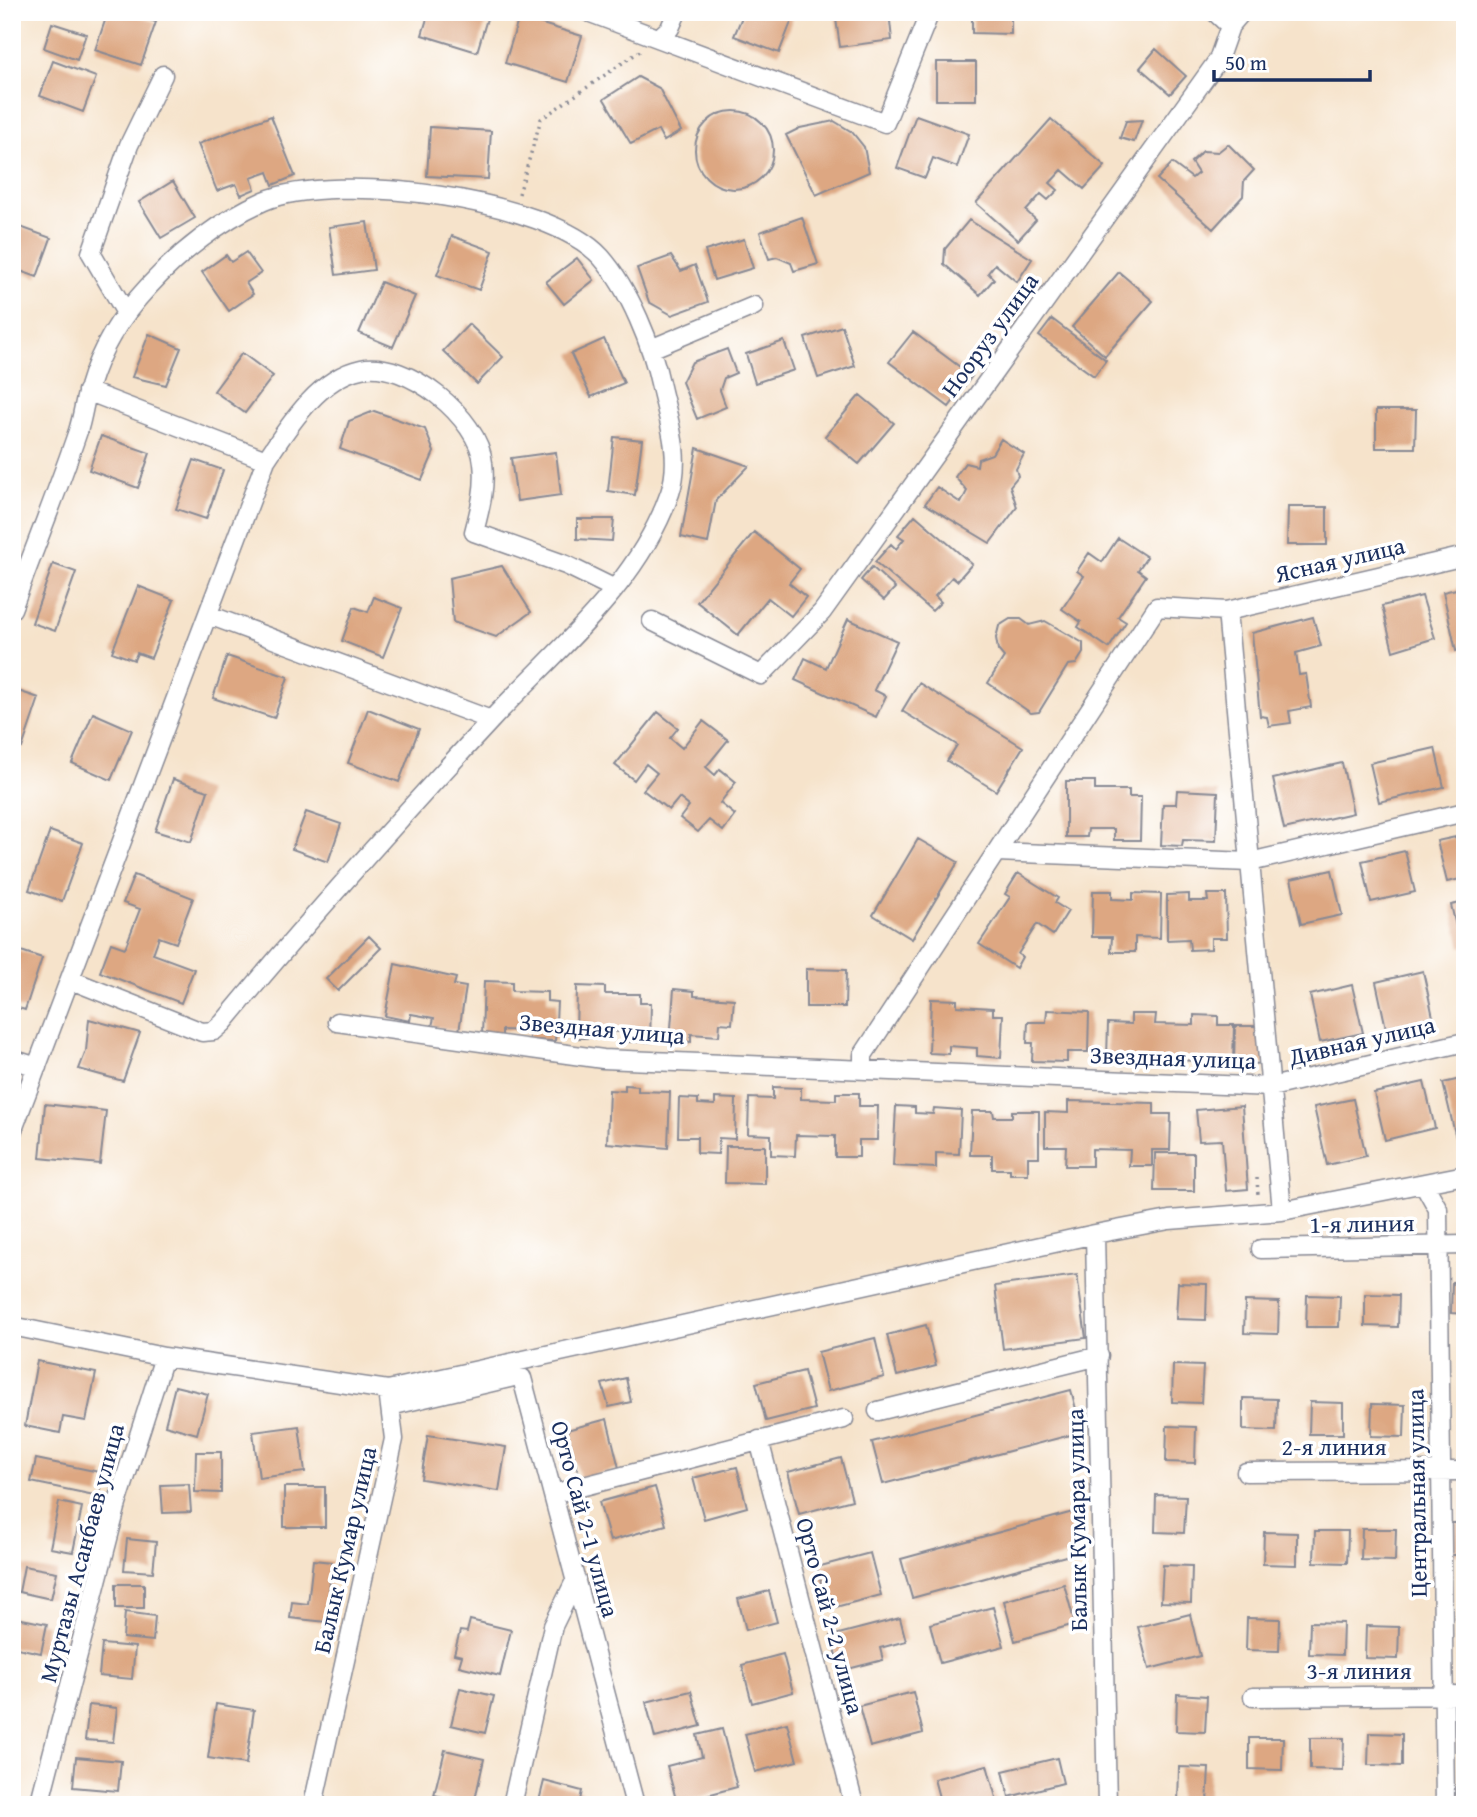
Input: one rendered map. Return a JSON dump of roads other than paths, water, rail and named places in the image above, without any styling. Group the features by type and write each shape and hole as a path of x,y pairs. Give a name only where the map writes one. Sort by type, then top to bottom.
{"street":[{"path":"588,12 885,123 930,12"},
{"path":"659,38 670,27 677,12"},
{"path":"1215,12 1236,19"},
{"name":"Нооруз улица","path":"652,621 761,675 822,612 1218,60 1236,19"},
{"path":"126,313 91,253 129,145 163,75"},
{"path":"12,609 81,424 87,391 100,352 149,285 189,249 265,201 306,191 399,191 459,199 566,230 600,256 653,348 676,461 672,487 657,525 615,589 491,720 214,1031 202,1032 71,980"},
{"path":"653,348 754,306"},
{"path":"12,1132 266,460 291,422 340,377 362,368 407,377 454,408 474,433 483,461 483,494 474,532 566,565 615,589"},
{"path":"87,391 266,460"},
{"name":"Ясная улица","path":"1227,611 1465,556"},
{"path":"863,1070 863,1055 1157,607 1227,611 1282,1210"},
{"path":"209,615 491,720"},
{"path":"997,852 1250,862 1465,812"},
{"name":"Звездная улица","path":"337,1022 603,1059 1271,1087"},
{"name":"Дивная улица","path":"1271,1087 1465,1042"},
{"path":"12,1059 37,1067"},
{"path":"12,1326 389,1398 1095,1234 1169,1220 1282,1210 1465,1175"},
{"name":"Центральная улица","path":"1424,1184 1438,1209 1445,1805"},
{"name":"Балык Кумара улица","path":"1095,1234 1107,1805"},
{"name":"1-я линия","path":"1261,1250 1439,1248 1465,1245"},
{"path":"878,1411 1099,1356"},
{"name":"Муртазы Асанбаев улица","path":"39,1805 117,1504 164,1357"},
{"name":"Орто Сай 2-1 улица","path":"389,1398 520,1376 554,1494 635,1805"},
{"name":"Балык Кумар улица","path":"313,1805 394,1439 389,1398"},
{"path":"554,1494 844,1419"},
{"name":"Орто Сай 2-2 улица","path":"759,1440 854,1805"},
{"name":"2-я линия","path":"1246,1472 1465,1471"},
{"path":"512,1805 553,1626 576,1579"},
{"name":"3-я линия","path":"1253,1697 1465,1695"}]}
